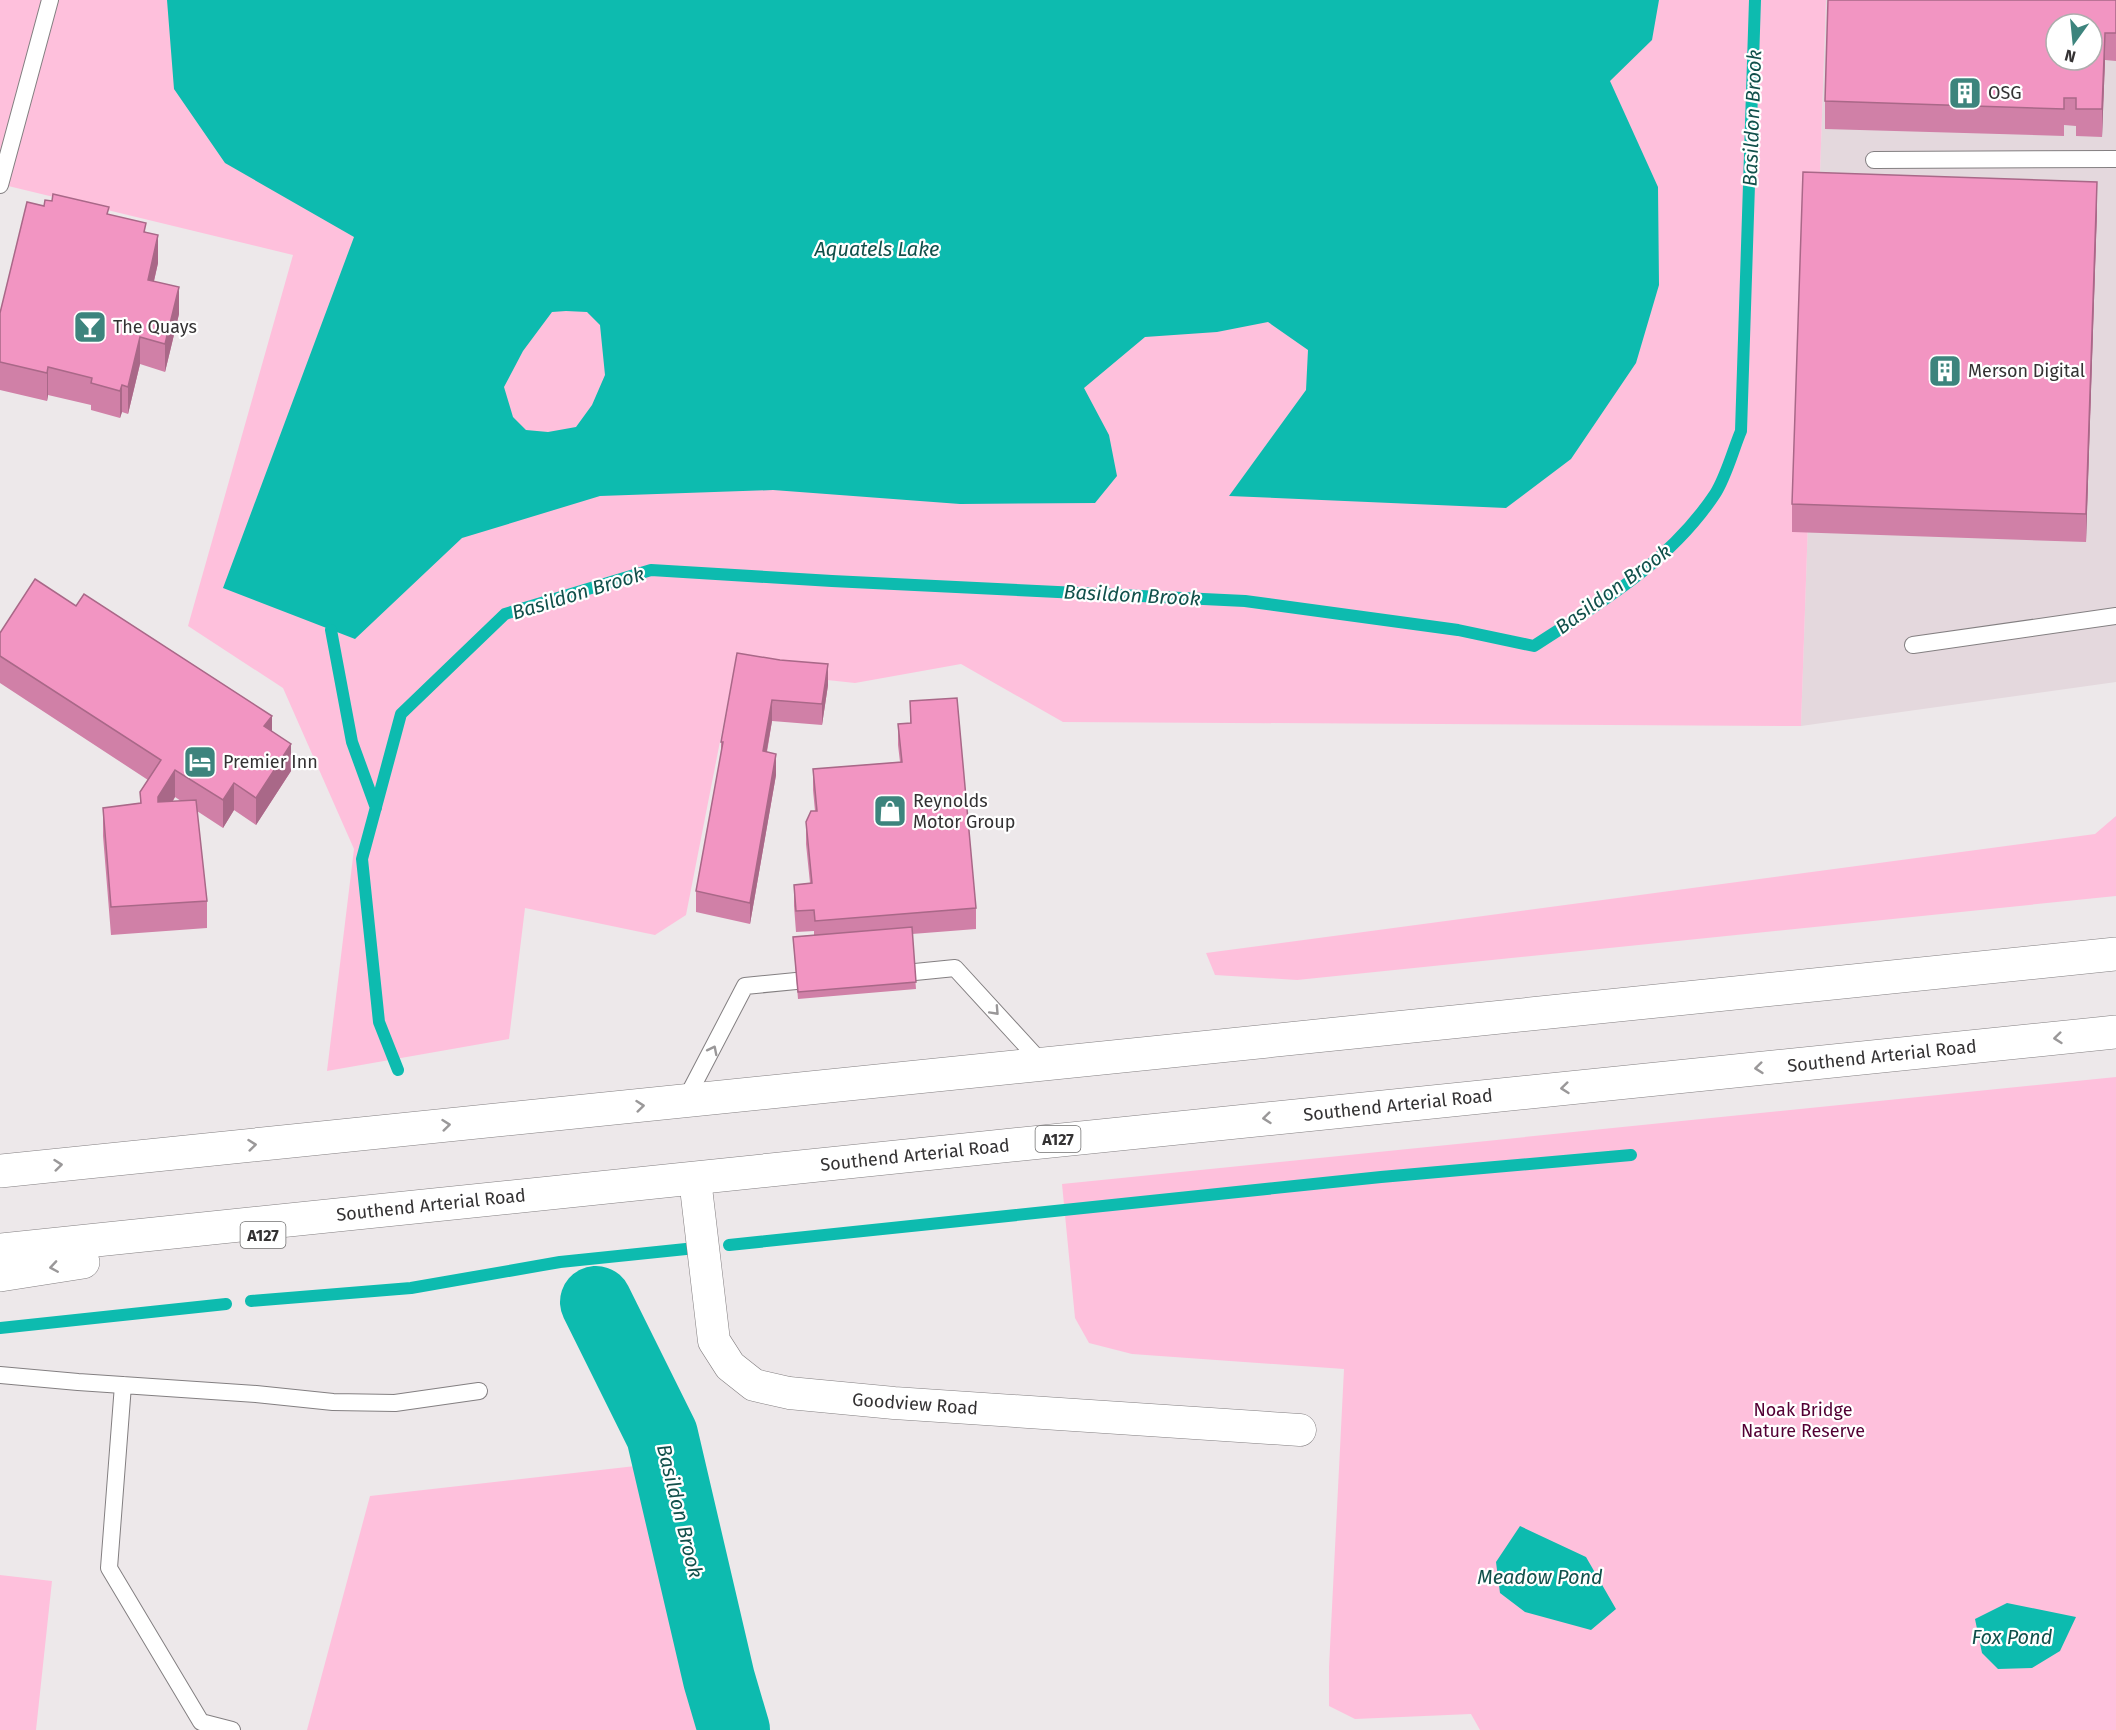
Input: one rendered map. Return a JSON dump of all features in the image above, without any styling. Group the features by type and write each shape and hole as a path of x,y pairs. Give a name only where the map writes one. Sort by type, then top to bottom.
{"highway":[{"path":"0,1171 2116,954"},
{"name":"Southend Arterial Road","path":"0,1250 2116,1032"},
{"name":"A127","path":"0,1275 527,1196"}],"street":[{"name":"Goodview Road","path":"695,1179 714,1341 730,1366 754,1385 789,1393 894,1403 1300,1430"}],"lane":[{"path":"0,185 50,0"},
{"path":"1874,160 2116,159"},
{"path":"1913,645 2116,616"},
{"path":"915,972 955,968 1042,1063"},
{"path":"685,1101 705,1067 745,986 796,981"},
{"path":"0,1375 333,1402 395,1403 479,1391"},
{"path":"123,1385 109,1568 201,1722 232,1730"}],"shaded area":[{"path":"1826,0 2116,0 2116,682 1801,726"}],"green space":[{"path":"0,0 1826,0 1801,726 1063,722 961,664 855,683 734,670 686,915 655,935 525,908 509,1039 327,1071 354,849 283,688 188,626 293,255 0,184"},
{"path":"2116,816 2116,896 1297,980 1215,975 1206,953 2095,834"},
{"name":"Noak Bridge Nature Reserve","path":"2116,1077 2116,1730 1480,1730 1471,1714 1355,1719 1329,1706 1344,1369 1132,1354 1089,1343 1075,1318 1062,1184"},
{"path":"697,1459 751,1722 755,1730 307,1730 370,1496"},
{"path":"0,1575 52,1581 36,1730 0,1730"}],"water":[{"name":"Aquatels Lake","path":"167,0 1659,0 1652,40 1610,81 1658,187 1659,285 1636,363 1571,459 1506,508 1229,496 1306,390 1308,350 1268,322 1217,332 1145,337 1084,388 1109,435 1117,476 1095,503 960,504 773,490 600,496 462,538 355,639 223,588 354,237 225,163 174,89","holes":["552,312 587,312 600,325 605,375 592,405 576,427 548,432 526,430 513,417 504,387 523,351"]},
{"name":"Meadow Pond","path":"1520,1526 1586,1557 1616,1609 1591,1630 1525,1612 1500,1593 1496,1562"},
{"name":"Fox Pond","path":"2007,1603 2076,1617 2060,1651 2032,1668 1998,1669 1982,1653 1975,1619"}],"building":[{"name":"OSG","path":"1828,0 2116,0 2116,33 2105,33 2104,58 2104,12 2044,12 2044,72 2103,72 2102,109 2076,109 2076,98 2064,98 2064,109 1825,101"},
{"name":"Merson Digital","path":"1803,172 2097,182 2086,514 1792,504"},
{"name":"The Quays","path":"53,194 109,207 107,214 146,223 144,232 158,235 148,280 179,287 165,344 140,337 128,387 122,385 120,391 91,383 92,378 48,367 47,373 0,362 0,313 27,202 44,206 45,200 52,201"},
{"name":"Premier Inn","path":"35,579 76,606 84,594 272,716 264,726 291,744 256,798 234,783 223,800 175,770 158,797 158,802 196,800 207,901 111,907 103,808 141,803 140,792 161,760 0,656 0,633"},
{"path":"737,653 828,664 822,704 772,700 763,751 776,754 750,903 696,891"},
{"name":"Reynolds Motor Group","path":"957,698 976,908 815,921 814,910 796,911 794,885 812,883 806,822 811,811 817,811 813,769 902,762 898,724 911,723 910,701"},
{"path":"912,927 916,982 798,992 793,937"}],"waterway":[{"name":"Basildon Brook","path":"398,1070 379,1022 362,859 401,714 505,614 651,570 1245,601 1458,630 1534,646 1584,614 1655,561 1697,518 1715,494 1741,431 1755,0"},
{"path":"331,630 352,742 376,808"},
{"path":"729,1245 1381,1177 1631,1155"},
{"path":"251,1301 411,1288 560,1262 686,1249"},
{"name":"Basildon Brook","path":"596,1302 662,1435 719,1679 734,1730"},
{"path":"0,1328 226,1304"}],"place":[{"name":"OSG","path":"1965,93"},
{"name":"The Quays","path":"90,327"},
{"name":"Merson Digital","path":"1945,371"},
{"name":"Premier Inn","path":"200,762"},
{"name":"Reynolds Motor Group","path":"890,811"}]}
